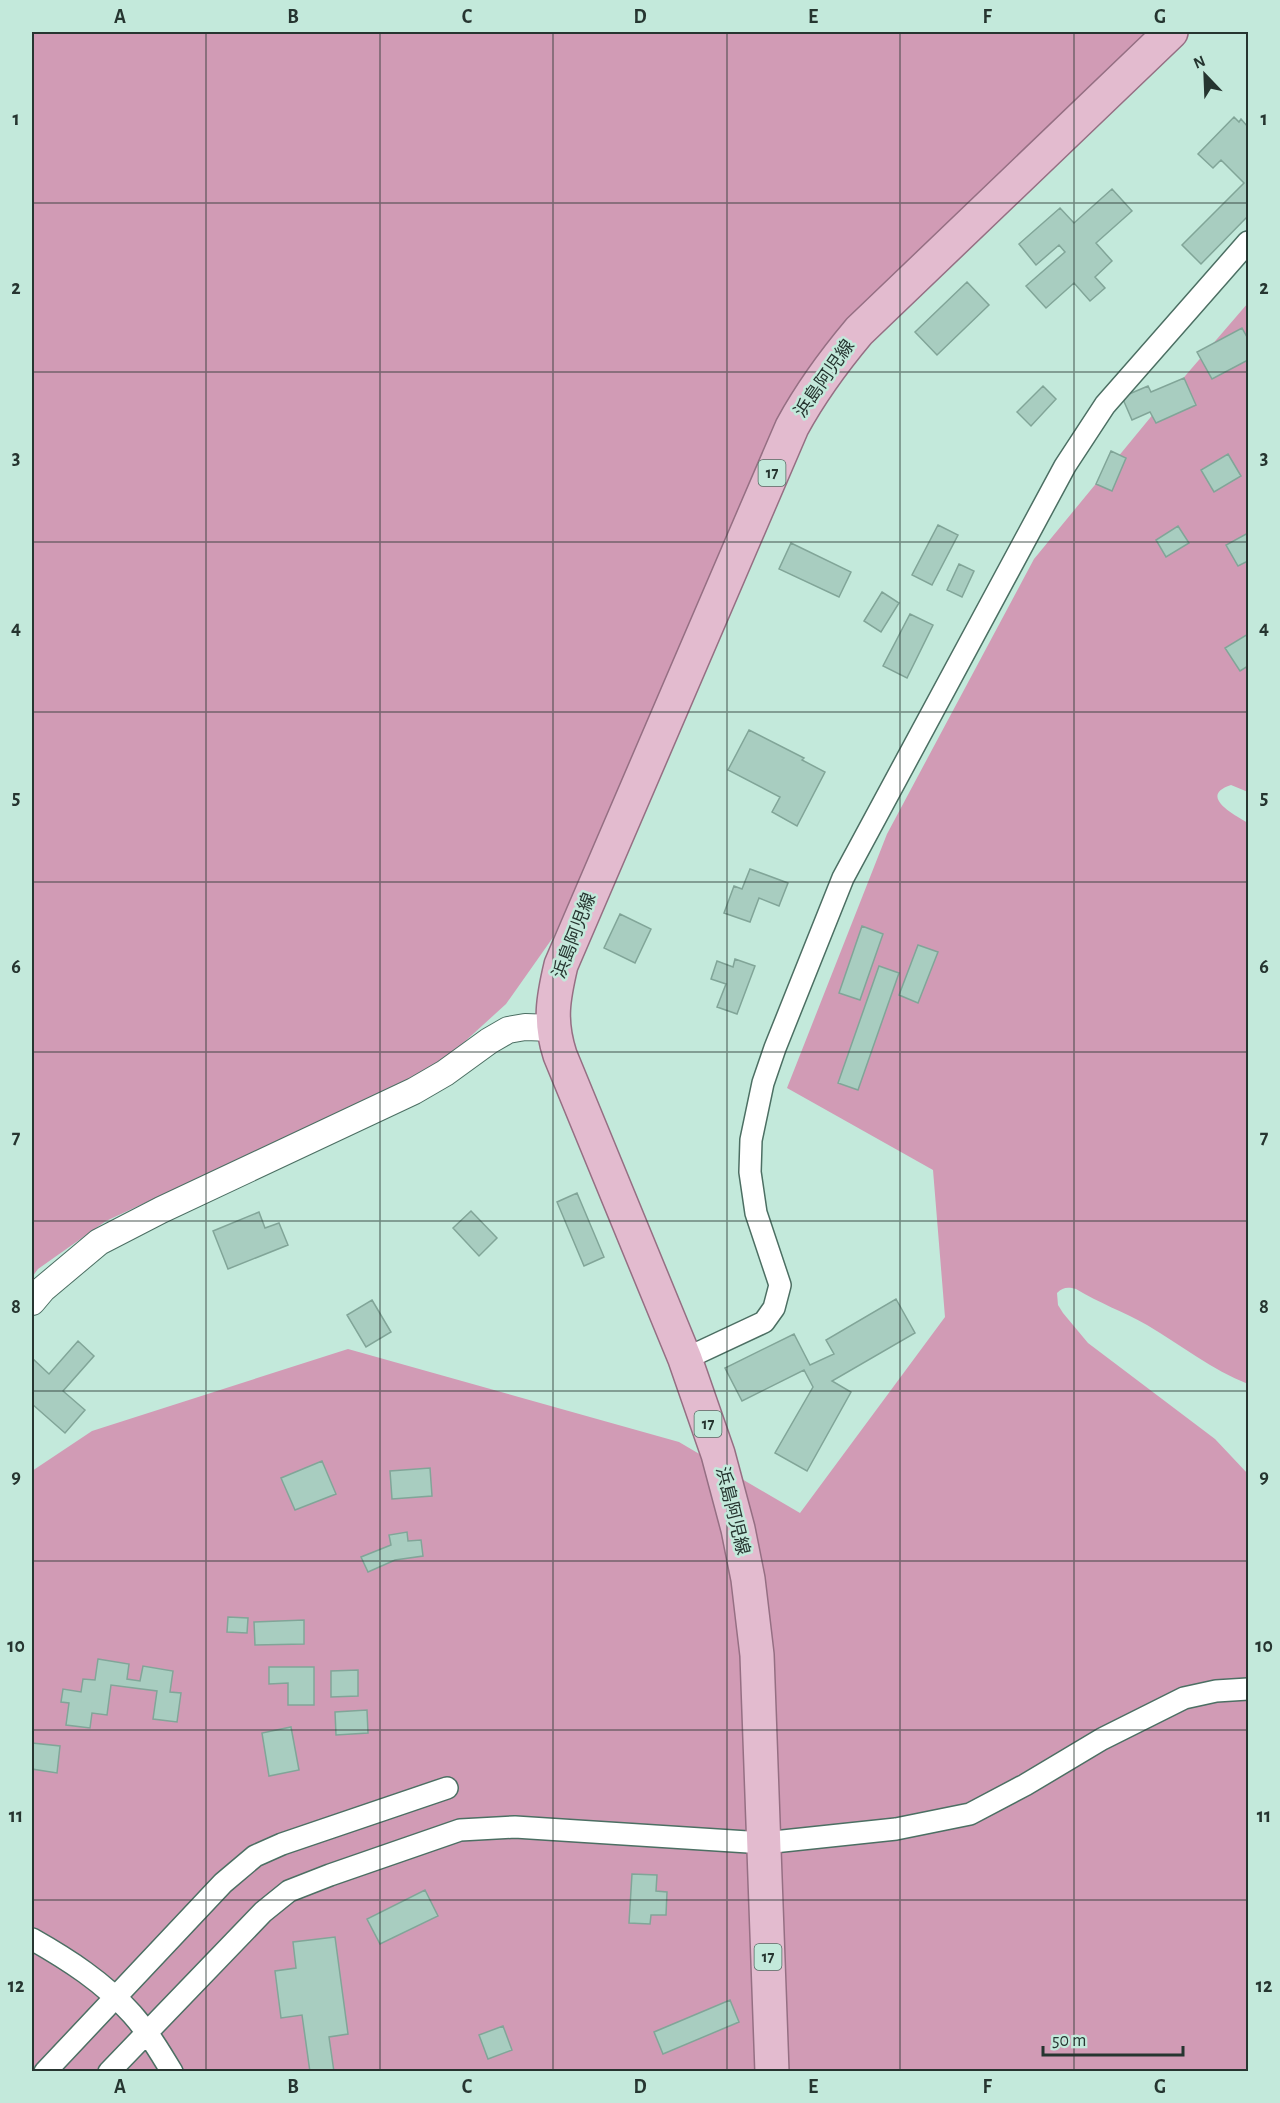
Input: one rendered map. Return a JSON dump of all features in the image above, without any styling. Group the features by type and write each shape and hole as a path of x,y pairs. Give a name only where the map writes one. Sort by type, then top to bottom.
{"main road":[{"name":"浜島阿児線","path":"772,2072 757,1655 748,1579 738,1529 718,1454 685,1359 560,1055 553,1028 553,997 561,965 788,438 806,401 822,376 859,332 1171,32"}],"street":[{"path":"685,1359 764,1322 770,1316 777,1301 780,1285 765,1245 752,1191 751,1140 763,1083 775,1048 843,878 1065,466 1105,405 1248,242"},
{"path":"32,1302 43,1289 99,1242 161,1210 414,1091 508,1030 525,1027 553,1028"},
{"path":"109,2072 263,1912 289,1891 460,1830 515,1827 764,1844 896,1829 970,1814 1025,1785 1102,1739 1184,1698 1216,1691 1248,1689"},
{"path":"45,2072 223,1883 255,1856 299,1837 447,1788"},
{"path":"32,1939 71,1961 115,1998 146,2032 172,2072"}],"shaded area":[{"path":"32,32 1148,32 869,299 796,396 554,936 506,1004 438,1066 106,1221 38,1269 32,1277"},
{"path":"1248,303 1248,792 1231,785 1221,790 1218,800 1228,811 1248,823 1248,1384 1209,1364 1147,1325 1076,1289 1066,1288 1057,1293 1058,1305 1088,1343 1215,1439 1248,1474 1248,2071 32,2072 32,1471 92,1431 348,1349 679,1442 800,1513 945,1317 933,1170 787,1088 887,834 1034,559"}],"building":[{"path":"1234,117 1239,122 1241,119 1248,127 1248,216 1201,264 1182,245 1244,183 1221,160 1213,168 1198,154"},
{"path":"1112,189 1132,211 1096,243 1112,261 1095,277 1105,288 1090,301 1074,283 1046,308 1026,286 1065,252 1059,245 1036,265 1019,244 1060,208 1074,223"},
{"path":"967,282 989,305 937,355 915,332"},
{"path":"1242,328 1248,339 1248,360 1212,379 1197,352"},
{"path":"1184,378 1196,405 1156,423 1150,412 1132,420 1122,397 1148,386 1151,392"},
{"path":"1043,386 1056,399 1031,426 1017,412"},
{"path":"1111,451 1126,458 1112,491 1096,484"},
{"path":"1228,454 1241,476 1214,492 1201,470"},
{"path":"938,525 958,535 932,585 912,575"},
{"path":"1178,526 1189,543 1166,557 1156,540"},
{"path":"1248,533 1248,561 1238,566 1226,545"},
{"path":"791,543 851,572 839,597 779,569"},
{"path":"959,564 974,571 962,597 947,590"},
{"path":"882,592 899,603 881,632 864,621"},
{"path":"910,614 933,625 907,678 883,666"},
{"path":"1248,634 1248,666 1240,671 1225,648"},
{"path":"749,730 804,758 802,760 825,772 797,826 772,812 780,797 728,770"},
{"path":"750,869 788,883 779,906 759,898 750,922 724,913 734,886 742,889"},
{"path":"620,914 651,929 635,963 604,948"},
{"path":"862,926 883,934 860,1000 839,993"},
{"path":"918,945 938,952 918,1003 899,995"},
{"path":"735,959 755,966 737,1014 717,1007 726,984 711,979 717,961 733,967"},
{"path":"879,966 899,973 858,1090 838,1083"},
{"path":"577,1193 604,1257 584,1266 557,1202"},
{"path":"471,1211 497,1238 479,1256 453,1228"},
{"path":"259,1212 265,1228 279,1223 288,1245 228,1269 213,1231"},
{"path":"896,1299 915,1333 832,1381 851,1392 807,1471 775,1453 813,1387 804,1370 742,1401 725,1368 794,1334 810,1365 834,1354 826,1340"},
{"path":"372,1300 391,1332 366,1347 347,1315"},
{"path":"78,1341 94,1356 63,1391 85,1410 65,1433 32,1404 32,1358 49,1374"},
{"path":"322,1461 336,1494 295,1510 281,1478"},
{"path":"430,1468 432,1496 392,1499 390,1471"},
{"path":"407,1532 408,1541 421,1540 423,1556 395,1560 368,1572 361,1557 391,1545 389,1535"},
{"path":"228,1617 248,1618 247,1633 227,1632"},
{"path":"304,1620 304,1644 255,1645 254,1622"},
{"path":"98,1659 129,1664 127,1679 140,1681 143,1666 173,1671 170,1692 181,1693 177,1722 153,1719 157,1691 111,1685 107,1715 92,1713 90,1728 66,1725 69,1703 61,1702 63,1689 81,1692 83,1679 95,1680"},
{"path":"269,1667 314,1667 314,1705 288,1705 288,1683 269,1684"},
{"path":"358,1670 358,1696 331,1697 331,1671"},
{"path":"367,1710 368,1733 336,1735 335,1712"},
{"path":"291,1727 299,1770 269,1776 262,1733"},
{"path":"32,1743 60,1746 57,1773 32,1769"},
{"path":"632,1874 657,1875 656,1891 667,1892 666,1915 651,1915 650,1924 629,1923"},
{"path":"425,1890 438,1916 380,1944 367,1919"},
{"path":"335,1937 348,2034 329,2037 334,2072 310,2072 302,2015 281,2018 275,1971 296,1968 293,1942"},
{"path":"730,2000 739,2022 663,2054 654,2032"},
{"path":"503,2026 512,2050 488,2059 479,2035"}]}
